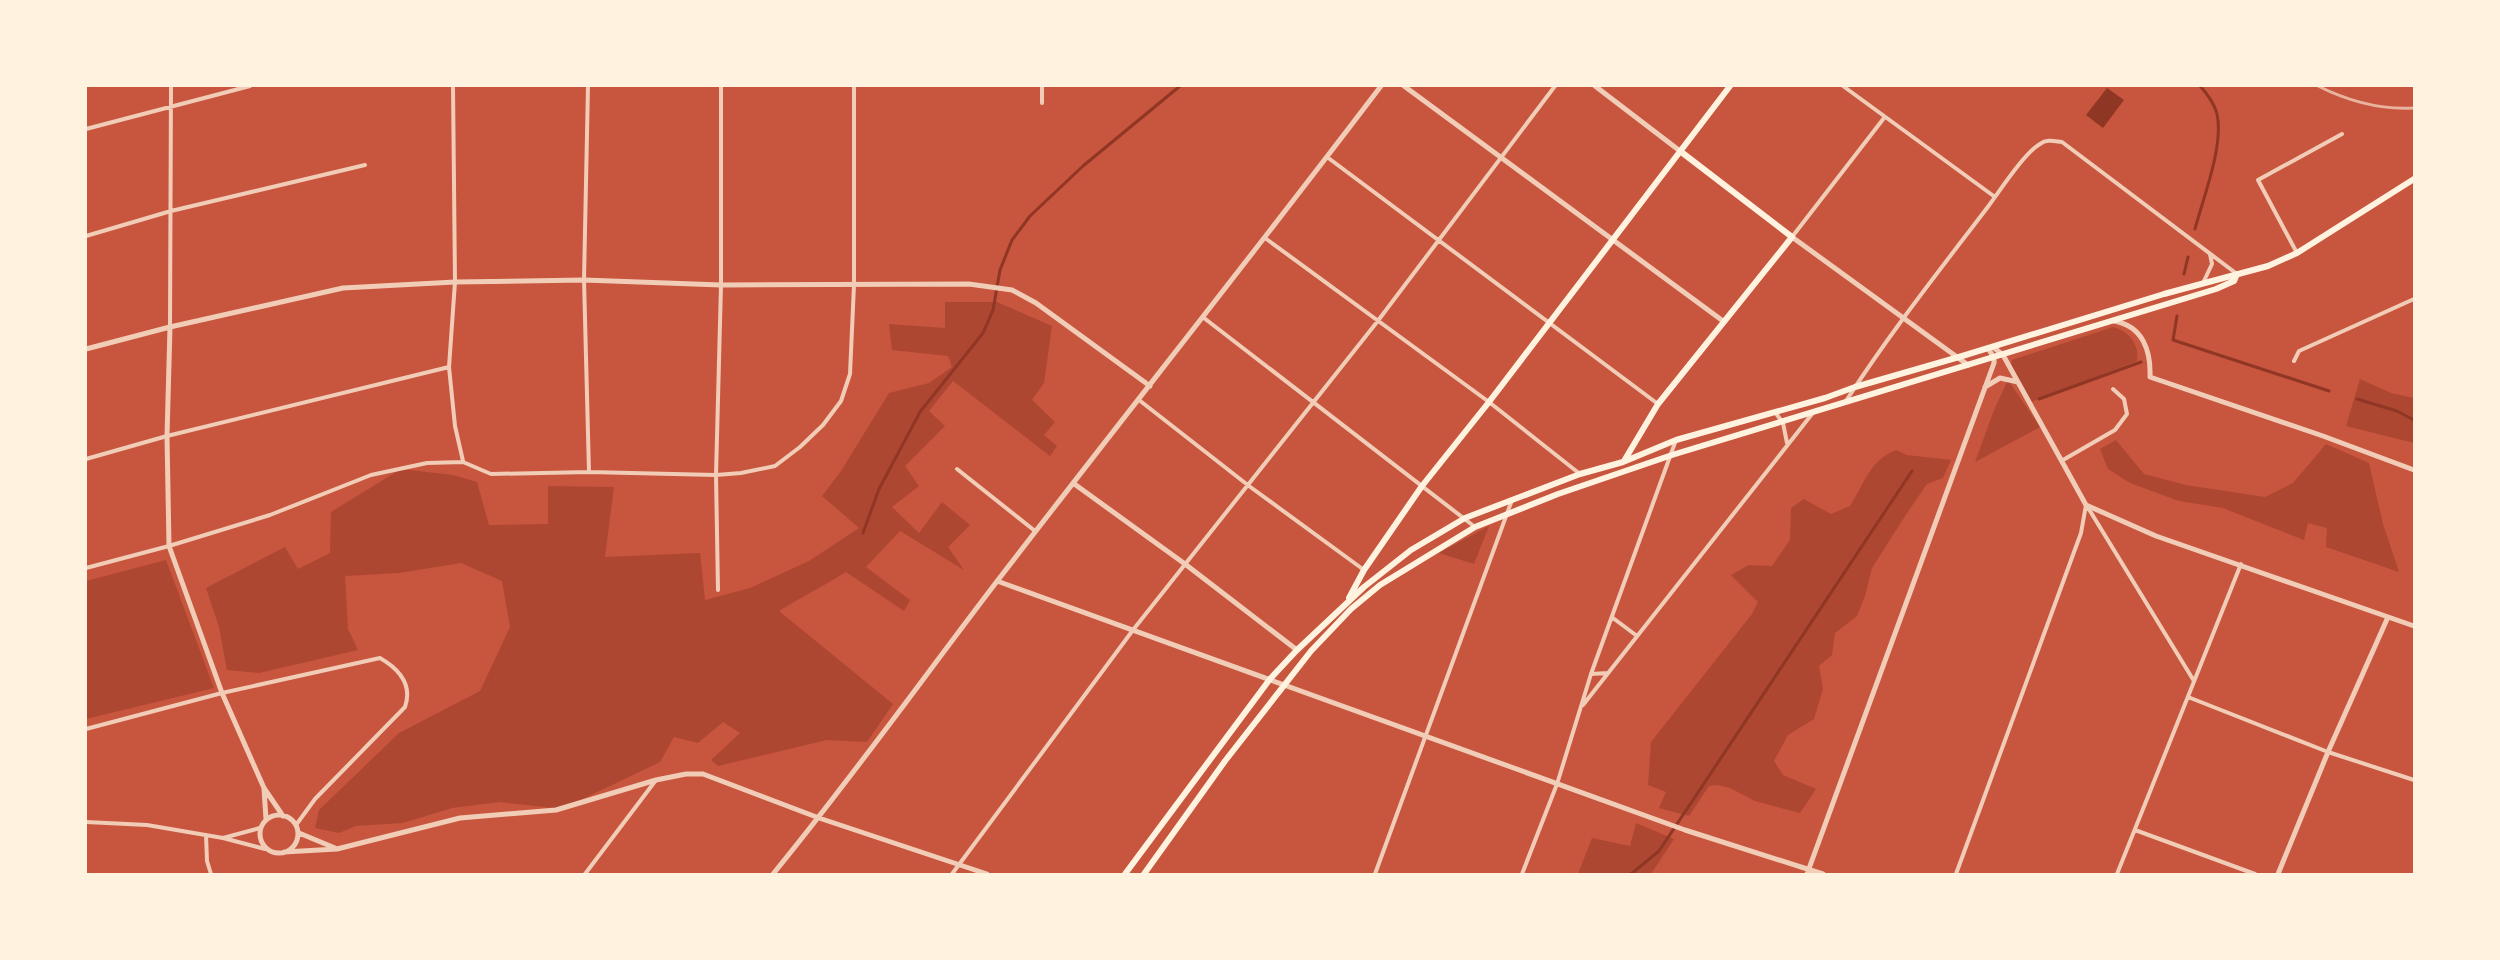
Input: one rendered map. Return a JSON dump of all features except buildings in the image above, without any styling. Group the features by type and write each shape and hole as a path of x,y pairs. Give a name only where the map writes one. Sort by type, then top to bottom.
{"main road":[{"path":"1348,601 1364,570 1422,486 1489,402 1730,86"},
{"path":"1616,474 1658,404 1792,237 1680,151"},
{"path":"1125,874 1270,679 1297,650 1348,601 1411,550 1465,518 1580,474 1623,462 1676,440 1991,348 2164,294 2268,266 2297,253 2415,179"},
{"path":"1144,874 1283,684 1351,609 1380,585 1475,527 1672,455 1783,423 2206,292 2230,284 2237,274"}],"street":[{"path":"86,822 147,825 223,838 276,853 291,851 296,845 299,833 296,825 284,816 264,788 222,693 169,546 167,436 171,86"},
{"path":"86,129 250,86"},
{"path":"453,86 455,282 449,367 455,426 463,462"},
{"path":"588,86 584,280 589,472"},
{"path":"718,590 716,474 721,285 721,86"},
{"path":"86,568 169,546 270,515 371,476 427,463 463,462 491,474 589,472 716,474 741,473 775,466 823,425 841,401 850,374 854,285 854,86"},
{"path":"1042,86 1042,103"},
{"path":"773,874 819,818 997,581 1204,318 1381,86"},
{"path":"1404,86 1723,321"},
{"path":"952,874 1132,630 1249,486 1377,322 1555,86"},
{"path":"1595,86 1680,151"},
{"path":"1843,86 1995,197"},
{"path":"1884,117 1792,237 1968,365"},
{"path":"2297,253 2258,180 2342,135"},
{"path":"1845,402 1903,319 1995,197 2038,145 2049,140 2062,142 2237,274"},
{"path":"1327,157 1658,404"},
{"path":"86,236 171,211 365,165"},
{"path":"1264,238 1489,402 1580,474"},
{"path":"2203,283 2212,264 2210,253"},
{"path":"86,349 170,327 343,288 455,282 584,280 721,285 969,284 1012,290 1036,303 1150,386"},
{"path":"2195,285 2206,292"},
{"path":"2294,361 2299,351 2415,299"},
{"path":"1204,318 1475,527"},
{"path":"2113,320 2134,329 2145,342 2150,362 2150,377 2415,470"},
{"path":"1991,348 2002,355 2063,460 2086,505 2194,682"},
{"path":"1808,872 1985,387 1994,358 1991,348"},
{"path":"86,459 167,436 449,367"},
{"path":"1985,387 2000,378 2018,382"},
{"path":"2063,460 2115,430 2127,414 2124,399 2113,389"},
{"path":"1139,400 1249,486 1364,570"},
{"path":"1775,412 1783,423 1787,444"},
{"path":"1581,708 1814,412"},
{"path":"1522,874 1557,784 1592,674 1676,440"},
{"path":"957,469 1036,531"},
{"path":"1073,483 1185,564 1297,650"},
{"path":"1375,874 1512,500"},
{"path":"2086,505 2156,536 2415,626"},
{"path":"1956,874 2081,532 2086,505"},
{"path":"2117,874 2241,564"},
{"path":"997,581 1684,830 1808,872 1823,874"},
{"path":"2278,874 2328,752 2388,617"},
{"path":"1613,618 1637,636"},
{"path":"86,729 222,693 380,658 396,667 404,678 409,695 405,707 315,799 296,825"},
{"path":"1592,674 1608,673"},
{"path":"2188,698 2328,752 2415,780"},
{"path":"284,852 337,849 460,818 556,810 656,780 686,774 704,774 819,818 987,874"},
{"path":"585,874 656,780"},
{"path":"264,788 266,819 260,828 259,836 265,849"},
{"path":"266,819 278,815 284,816"},
{"path":"223,838 260,828"},
{"path":"2135,830 2255,874"},
{"path":"299,833 337,849"},
{"path":"206,835 207,861 211,874"}],"shaded area":[{"path":"2107,88 2124,100 2103,128 2086,115"},
{"path":"945,302 997,302 1052,326 1044,383 1032,400 1055,422 1044,435 1057,446 1050,456 953,381 929,411 945,426 905,466 919,486 892,507 919,533 942,502 970,525 948,547 964,570 900,531 866,567 910,600 904,611 846,572 779,611 893,704 867,742 827,740 718,766 711,760 740,733 723,722 698,743 674,737 660,762 562,809 500,802 452,808 403,823 356,826 339,833 315,828 319,810 399,733 480,691 510,627 502,581 461,563 399,573 345,576 348,629 358,650 259,673 227,670 219,627 206,588 285,547 298,569 330,553 331,512 401,469 453,475 477,482 489,525 548,524 548,486 614,487 605,557 700,553 705,600 750,588 809,561 859,528 822,496 841,471 889,393 929,383 952,367 948,356 892,350 889,324 945,328"},
{"path":"2113,327 2128,335 2135,344 2137,361 2031,402 2011,365 2012,360"},
{"path":"2360,379 2391,393 2414,398 2414,443 2346,426"},
{"path":"2008,380 2040,427 1975,462 1994,410"},
{"path":"2116,440 2144,474 2186,485 2265,497 2293,483 2326,444 2369,463 2383,524 2399,572 2326,547 2327,528 2308,523 2304,540 2223,508 2179,501 2130,483 2108,469 2100,449"},
{"path":"1896,450 1907,455 1951,460 1943,478 1927,484 1872,568 1857,616 1835,633 1832,655 1819,666 1823,689 1814,719 1788,735 1774,761 1783,775 1816,789 1800,813 1755,801 1730,788 1718,785 1709,786 1689,816 1659,808 1666,792 1648,785 1651,742 1752,614 1758,602 1731,575 1749,565 1772,566 1790,540 1791,508 1804,499 1831,514 1850,506 1874,466 1887,454"},
{"path":"1489,526 1474,564 1439,553"},
{"path":"166,560 214,688 86,719 86,581"},
{"path":"1636,823 1674,839 1651,874 1578,874 1592,838 1630,846"}],"waterway":[{"path":"863,533 879,489 920,412 983,333 993,310 1000,270 1012,240 1030,216 1083,166 1180,86"},
{"path":"2195,229 2218,141 2217,114 2200,86"},
{"path":"2184,274 2188,257"},
{"path":"2177,316 2173,340 2329,391"},
{"path":"2039,399 2141,362"},
{"path":"2357,399 2397,411 2414,420"},
{"path":"1631,874 1659,851 1912,471"}],"railway":[{"path":"2318,86 2364,103 2389,108 2414,108"}]}
